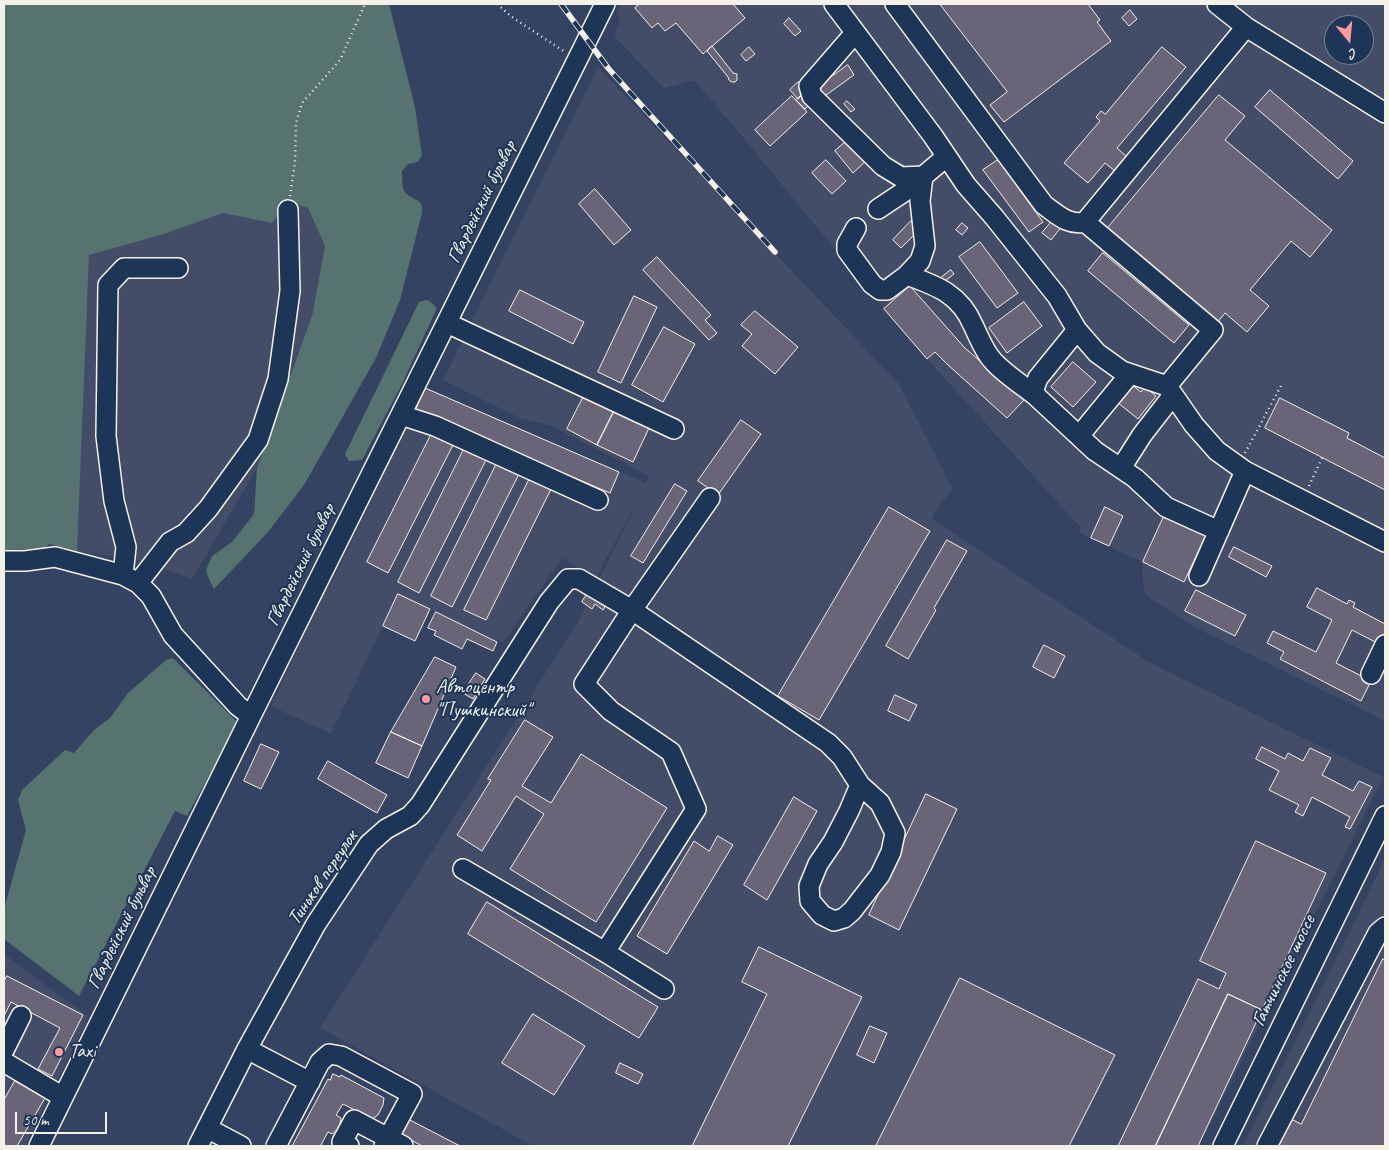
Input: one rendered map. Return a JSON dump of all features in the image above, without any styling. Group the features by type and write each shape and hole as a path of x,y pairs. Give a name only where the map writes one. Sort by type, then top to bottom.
{"street":[{"path":"834,4 933,136 966,185 1057,296 1077,330 1097,353 1122,371 1170,390 1194,425 1217,452 1242,468 1385,542"},
{"path":"895,4 1044,204 1068,222 1078,224 1084,222 1246,27"},
{"path":"1217,4 1246,27 1385,113"},
{"name":"Гвардейский бульвар","path":"39,1146 578,60 599,7"},
{"path":"855,32 809,86 812,96 883,166 901,177 923,176"},
{"path":"878,210 908,189 946,156"},
{"path":"856,228 847,244 846,250 872,284 880,290 887,290 907,275 920,261 925,246 920,201 923,176"},
{"path":"131,579 170,542 186,533 208,509 258,440 278,379 290,291 288,210"},
{"path":"1084,222 1213,330 1170,390 1122,468"},
{"path":"131,579 126,547 114,501 106,436 108,285 124,268 178,268"},
{"path":"907,275 936,285 962,305 982,346 993,362 1036,396 1095,451 1136,478 1166,507 1219,531"},
{"path":"447,323 674,429"},
{"path":"1036,396 1034,389 1038,378 1077,330"},
{"path":"1079,436 1130,374"},
{"path":"401,415 436,426 598,500"},
{"path":"1199,576 1219,531 1242,468"},
{"path":"605,952 696,809 671,752 611,711 584,684 632,610 710,498"},
{"path":"4,561 25,561 55,557 131,579 151,596 173,635 238,706 251,716"},
{"name":"Тиньков переулок","path":"198,1146 247,1049 316,924 369,844 386,829 410,816 420,805 549,602 568,579 579,579 632,610"},
{"path":"632,610 828,743 842,757 860,785 880,802 895,832 891,852 880,875 852,911 844,918 834,921 822,915 810,901 809,886 818,864 833,842 849,811 860,785"},
{"path":"1371,674 1385,645"},
{"name":"Гатчинское шоссе","path":"1223,1146 1385,816"},
{"path":"462,869 605,952 664,989"},
{"path":"1267,1146 1378,933 1385,927"},
{"path":"4,1050 21,1016"},
{"path":"247,1049 310,1082"},
{"path":"276,1146 310,1082 324,1058 329,1054 341,1056 412,1094 391,1144 354,1120 342,1142 350,1146"},
{"path":"4,1062 64,1097"},
{"path":"207,1128 241,1146"}],"path":[{"path":"288,210 295,162 296,123 302,103 340,60 365,4"},
{"path":"497,4 512,17 578,60"},
{"path":"1242,468 1282,384"},
{"path":"1302,500 1322,458"}],"shaded area":[{"path":"620,4 1385,4 1385,721 1198,629 1145,595 1142,573 1143,562 1078,532 1081,528 927,359 694,80 664,88 614,36 620,21 617,10"},
{"path":"598,67 899,384 952,489 931,518 1149,662 1383,777 1199,1146 533,1146 320,1028 578,622 637,502 595,579 562,558 503,643 398,594 331,734 271,706 325,590 332,582 425,388 646,483 649,476 552,426 520,418 443,380"},
{"path":"287,202 308,208 325,246 312,316 257,468 192,579 147,562 77,551 88,255 164,234 223,213 272,223"},
{"path":"1385,856 1385,1146 1243,1146 1375,880"},
{"path":"4,954 89,1017 25,1146 4,1146"}],"green space":[{"path":"4,4 389,4 415,107 422,155 418,162 408,164 402,171 404,190 408,195 419,201 422,206 422,213 400,300 376,358 304,485 268,532 214,589 206,570 212,556 232,542 254,514 257,468 312,316 325,246 308,208 288,202 272,223 223,213 164,234 89,255 77,551 49,544 44,549 4,552"},
{"path":"427,300 437,308 401,386 362,460 349,461 345,454 419,302"},
{"path":"173,658 238,723 187,816 175,811 79,996 4,939 4,909 26,830 18,800 22,790 65,750 74,753 94,730 110,718 128,693 166,660"}],"building":[{"path":"640,4 733,4 745,18 703,54 676,23 665,31 658,23 652,28 635,8"},
{"path":"940,4 1088,4 1100,20 1097,22 1111,41 1004,122 990,105 1007,92"},
{"path":"1130,10 1137,19 1129,26 1122,18"},
{"path":"789,18 801,31 795,36 784,24"},
{"path":"712,46 733,73 737,74 735,82 729,80 707,51"},
{"path":"749,47 755,54 746,61 741,55"},
{"path":"1162,47 1186,67 1117,148 1127,157 1115,171 1105,163 1088,183 1064,163 1100,121 1096,117 1101,111 1105,114"},
{"path":"848,65 854,75 822,98 815,89"},
{"path":"798,82 806,91 798,99 790,90"},
{"path":"1270,90 1353,161 1338,179 1255,107"},
{"path":"803,94 811,103 805,109 796,100"},
{"path":"1219,95 1245,116 1225,140 1332,230 1310,257 1291,241 1250,290 1269,306 1247,332 1225,313 1217,323 1106,230"},
{"path":"792,96 807,112 770,146 755,130"},
{"path":"847,101 855,109 851,112 844,104"},
{"path":"849,139 867,160 853,173 835,151"},
{"path":"826,160 846,181 832,194 812,173"},
{"path":"998,160 1043,222 1029,232 983,170"},
{"path":"595,189 631,230 614,245 579,204"},
{"path":"1055,218 1063,225 1051,240 1042,233"},
{"path":"911,221 919,230 901,248 893,240"},
{"path":"962,223 968,228 962,235 956,230"},
{"path":"980,242 1018,293 997,308 959,257"},
{"path":"1103,253 1189,325 1174,343 1088,271"},
{"path":"657,257 711,315 705,320 717,333 709,340 643,270"},
{"path":"951,270 954,274 940,285 937,281"},
{"path":"910,286 964,347 1024,400 1007,418 935,352 927,359 884,309"},
{"path":"520,290 584,322 573,344 509,311"},
{"path":"634,296 657,307 621,383 598,372"},
{"path":"1024,302 1042,326 1007,353 989,328"},
{"path":"755,311 798,347 775,374 742,346 752,334 741,325"},
{"path":"664,327 695,344 663,402 632,385"},
{"path":"1073,362 1096,382 1073,407 1051,387"},
{"path":"1132,385 1141,392 1145,387 1156,396 1138,419 1117,402"},
{"path":"425,388 619,472 610,493 416,410"},
{"path":"584,396 614,411 597,445 567,429"},
{"path":"1280,398 1349,433 1347,438 1385,458 1385,490 1265,428"},
{"path":"614,411 649,428 633,462 597,445"},
{"path":"741,420 761,434 718,495 698,481"},
{"path":"432,433 454,443 388,573 367,562"},
{"path":"465,447 487,458 419,593 398,582"},
{"path":"498,461 520,472 452,607 431,596"},
{"path":"532,474 553,485 486,620 464,610"},
{"path":"675,484 687,491 643,563 631,556"},
{"path":"889,507 930,531 819,720 778,696"},
{"path":"1105,507 1123,516 1109,546 1091,538"},
{"path":"1166,512 1208,531 1184,582 1143,562"},
{"path":"947,540 967,551 934,608 936,610 908,659 886,646"},
{"path":"1234,547 1272,566 1266,577 1229,557"},
{"path":"1317,588 1347,604 1349,600 1355,603 1353,607 1385,624 1385,632 1379,644 1352,630 1336,663 1371,681 1361,701 1280,659 1284,652 1267,643 1273,631 1316,652 1332,620 1307,607"},
{"path":"590,589 608,601 603,610 595,604 592,609 582,602"},
{"path":"1196,590 1246,615 1235,636 1185,611"},
{"path":"398,594 430,609 415,641 383,626"},
{"path":"436,612 497,642 493,651 467,639 462,649 434,635 436,631 428,628"},
{"path":"1044,645 1065,656 1054,678 1033,667"},
{"name":"Автоцентр \"Пушкинский\"","path":"435,657 456,667 422,746 391,732"},
{"path":"476,673 485,679 473,699 463,693"},
{"path":"895,695 917,705 909,721 888,711"},
{"path":"525,720 553,737 522,786 551,803 581,754 667,808 596,922 510,869 544,814 516,796 482,851 457,835 491,780 488,779"},
{"path":"391,732 422,746 408,778 376,763"},
{"path":"261,744 279,752 261,789 244,781"},
{"path":"1262,747 1285,759 1288,753 1303,761 1310,748 1331,758 1322,775 1353,791 1359,781 1372,787 1350,829 1345,827 1350,817 1312,797 1303,816 1295,812 1299,805 1269,790 1279,771 1256,759"},
{"path":"328,761 387,795 377,813 318,779"},
{"path":"926,794 957,809 899,930 869,915"},
{"path":"794,797 817,811 767,900 744,885"},
{"path":"718,836 733,845 667,954 637,936 694,841 709,851"},
{"path":"1256,841 1326,873 1262,1010 1228,994 1155,1146 1118,1146 1198,979 1219,989 1226,973 1200,961"},
{"path":"487,902 658,1007 639,1038 468,934"},
{"path":"759,947 862,997 788,1146 692,1146 767,994 742,982"},
{"path":"1383,959 1385,960 1385,1146 1277,1146 1291,1119 1301,1124"},
{"path":"7,976 83,1015 52,1076 38,1069 60,1028 11,1002 4,1016 4,982"},
{"path":"960,978 1115,1055 1069,1146 876,1146"},
{"path":"1228,994 1262,1010 1198,1146 1156,1146"},
{"path":"533,1014 585,1046 554,1095 502,1063"},
{"path":"870,1026 887,1033 874,1063 857,1055"},
{"path":"620,1063 643,1074 638,1084 616,1073"},
{"path":"333,1074 340,1077 341,1075 384,1098 378,1115 372,1119 343,1104 336,1115 341,1118 340,1124 332,1134 328,1132 321,1145 324,1146 292,1146 328,1079 330,1080"},
{"path":"15,1081 45,1098 17,1146 4,1146 4,1100"},
{"path":"408,1119 460,1146 422,1146 400,1134"}],"railway":[{"path":"561,4 608,68 775,252"}],"place":[{"name":"Автоцентр \"Пушкинский\"","path":"426,699"},
{"name":"Taxi","path":"59,1052"}]}
